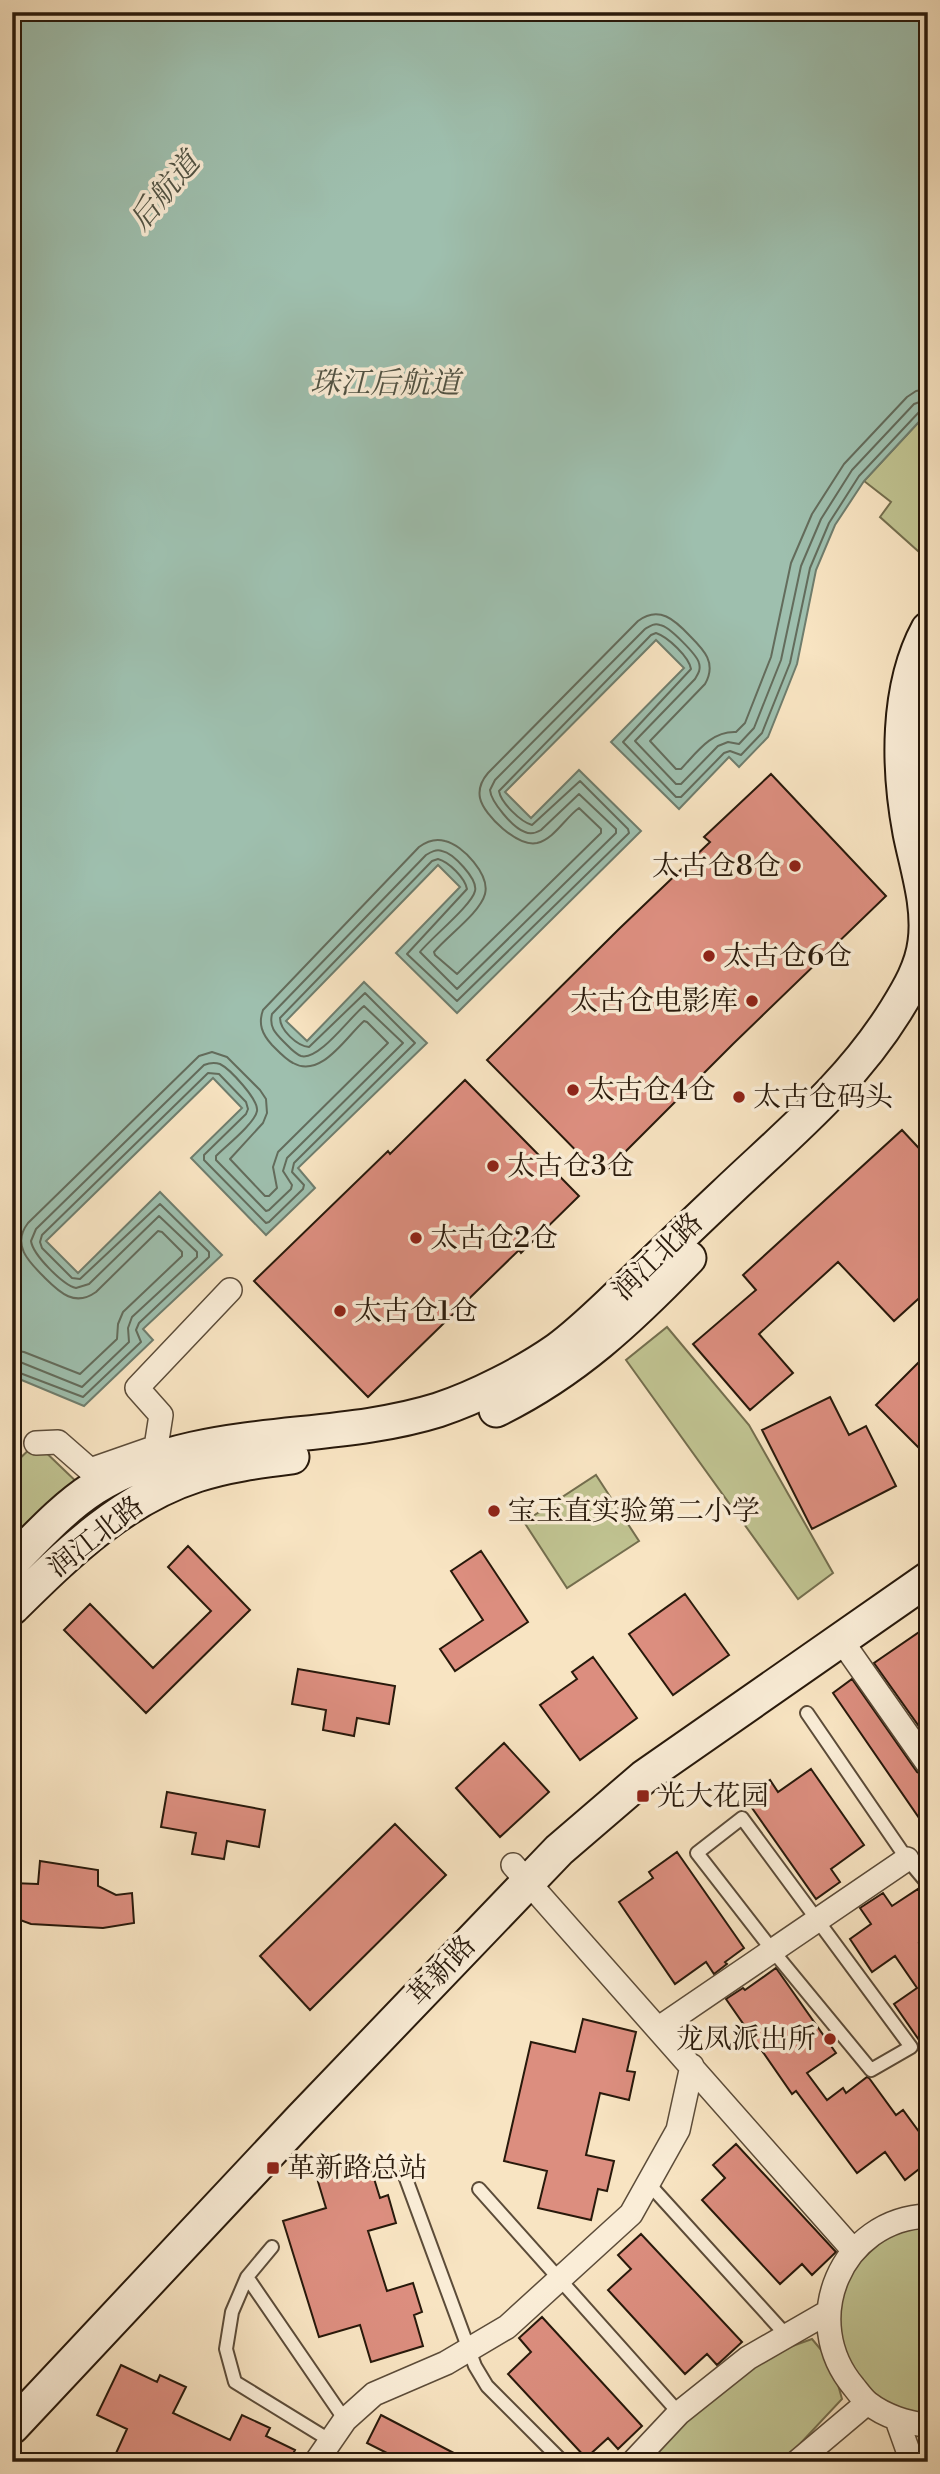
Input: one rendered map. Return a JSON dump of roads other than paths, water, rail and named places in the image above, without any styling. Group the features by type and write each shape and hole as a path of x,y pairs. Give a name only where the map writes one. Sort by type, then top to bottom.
{"street":[{"name":"润江北路","path":"12,1608 101,1526 121,1511 164,1487 223,1468 393,1443 437,1433 489,1413 538,1389 564,1372 628,1320 851,1104 883,1069 898,1047 925,978 926,926 903,787 902,748 908,688 928,629"},
{"path":"928,710 924,749 928,798"},
{"name":"润江北路","path":"12,1562 79,1498 134,1467 158,1458 219,1444 364,1427 428,1413 487,1389 559,1349 839,1087 925,978"},
{"path":"36,1443 58,1442 90,1469 156,1447 161,1415 137,1388 230,1290"},
{"name":"革新路","path":"12,2427 609,1779 928,1552"},
{"name":"革新路","path":"12,2396 521,1873 644,1777 928,1579"},
{"path":"841,1640 928,1764"},
{"path":"659,2028 907,1859"},
{"path":"521,1873 853,2251"},
{"path":"316,2462 345,2420 374,2394 446,2363 507,2327 631,2214 678,2130 692,2066"},
{"path":"928,2216 911,2217 880,2229 853,2251 836,2280 828,2312 831,2346 845,2376 867,2403 897,2420 928,2426"},
{"path":"633,2462 679,2413 748,2358 828,2312"},
{"path":"797,2462 867,2403"},
{"path":"897,2420 912,2462"}],"lane":[{"path":"807,1713 907,1859 928,1884"},
{"path":"742,1818 817,1921 911,2047 871,2070 697,1853 742,1818"},
{"path":"405,2176 468,2350 487,2386 563,2462"},
{"path":"648,2183 787,2336"},
{"path":"479,2189 679,2413"},
{"path":"272,2247 247,2277 232,2312 226,2349 235,2382 331,2441"},
{"path":"247,2277 345,2420"}],"water":[{"name":"珠江后航道","path":"12,12 928,12 928,412 864,481 835,525 816,570 797,664 768,737 739,767 729,757 679,809 611,742 684,668 656,640 505,792 531,818 579,770 641,831 457,1013 396,953 460,887 438,865 286,1021 307,1041 364,982 427,1043 298,1168 315,1188 266,1235 191,1158 242,1108 213,1078 46,1241 78,1273 160,1192 222,1255 143,1329 153,1340 84,1406 12,1376"}],"place":[{"name":"太古仓8仓","path":"795,866"},
{"name":"太古仓6仓","path":"709,956"},
{"name":"太古仓电影库","path":"752,1001"},
{"name":"太古仓4仓","path":"573,1090"},
{"name":"太古仓码头","path":"739,1097"},
{"name":"太古仓3仓","path":"493,1166"},
{"name":"太古仓2仓","path":"416,1238"},
{"name":"太古仓1仓","path":"340,1311"},
{"name":"宝玉直实验第二小学","path":"494,1511"},
{"name":"光大花园","path":"643,1796"},
{"name":"龙凤派出所","path":"830,2039"},
{"name":"革新路总站","path":"273,2168"}],"water label":[{"name":"后航道","path":"165,192"}]}
